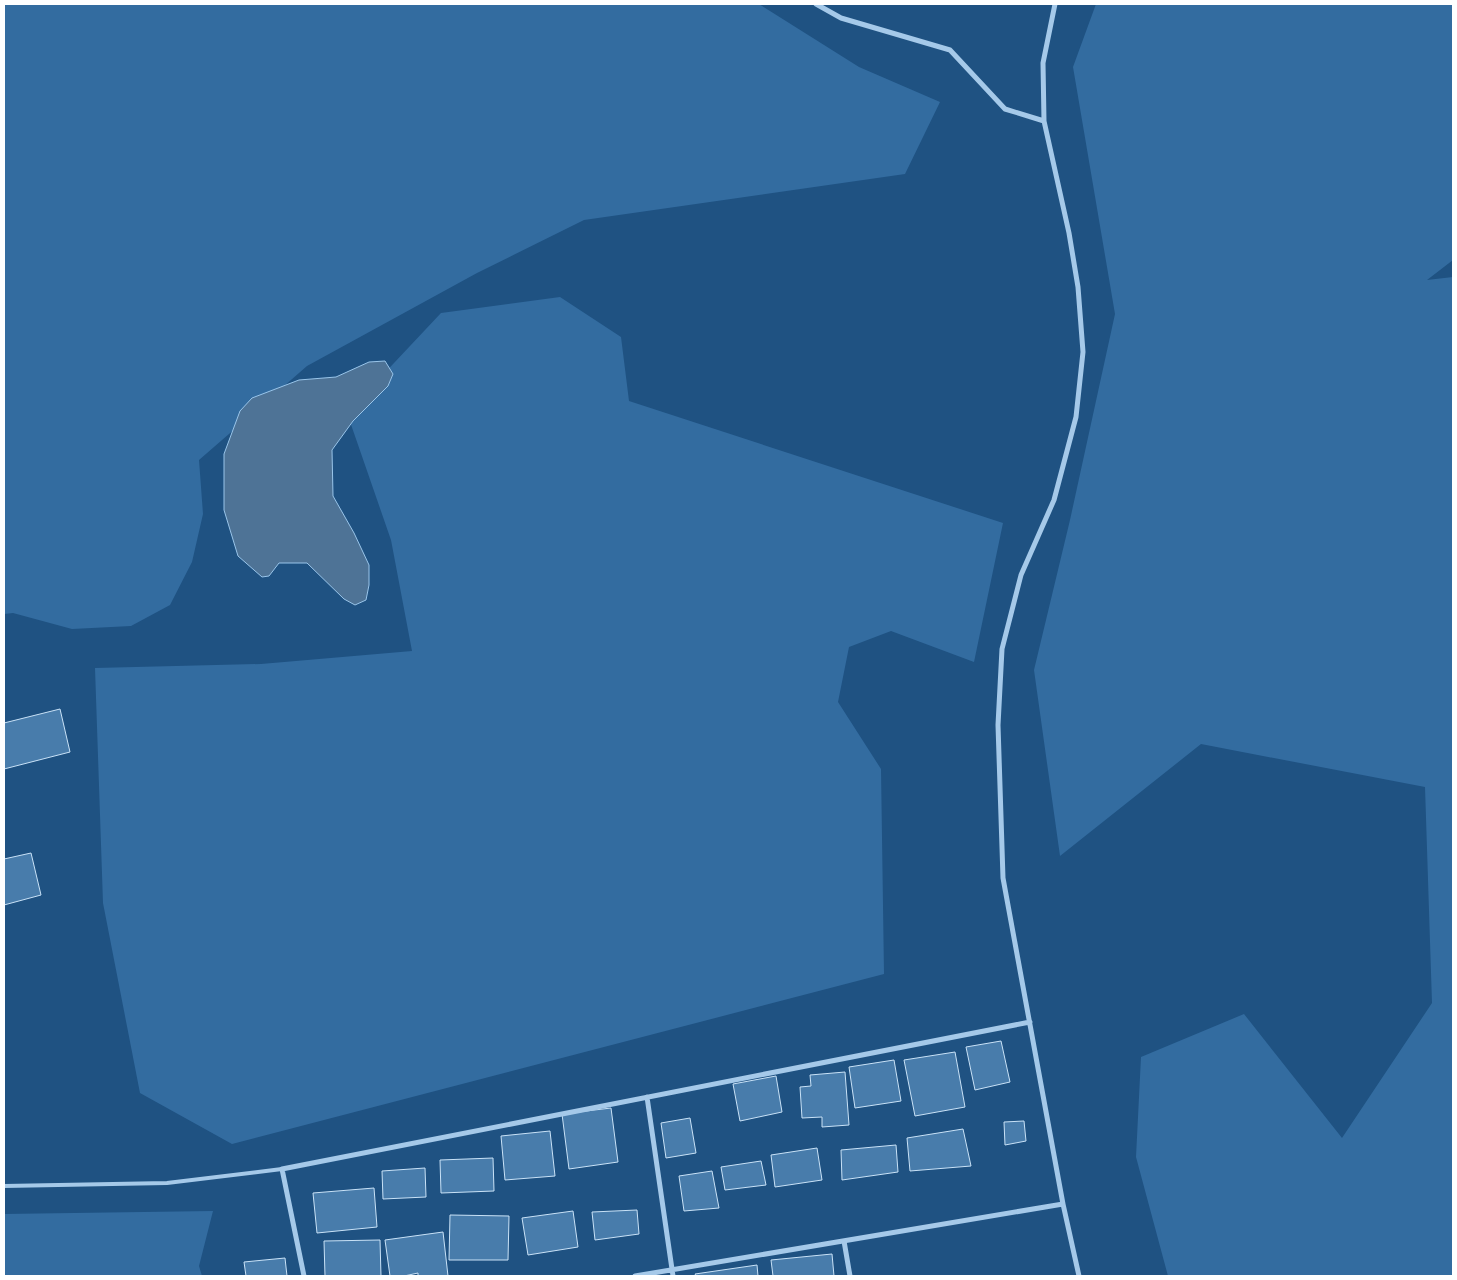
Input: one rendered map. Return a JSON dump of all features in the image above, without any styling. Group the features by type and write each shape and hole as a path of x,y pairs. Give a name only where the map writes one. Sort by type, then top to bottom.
{"street":[{"path":"816,4 841,18 950,50 1005,109 1044,121"},
{"path":"1055,4 1043,63 1044,121 1069,233 1078,288 1084,352 1076,417 1054,500 1021,575 1002,649 998,725 1003,878 1063,1204 1079,1276"},
{"path":"304,1276 282,1169 1030,1022"},
{"path":"647,1097 672,1273"},
{"path":"635,1276 672,1273 844,1241 1063,1204"},
{"path":"844,1241 850,1276"}],"lane":[{"path":"4,1186 168,1183 282,1169"}],"shaded area":[{"path":"4,4 759,4 859,67 940,102 905,174 584,220 477,273 307,366 199,460 203,514 192,562 170,605 131,626 72,629 13,613 4,614"},
{"path":"1096,4 1453,4 1453,260 1427,280 1453,277 1453,1276 1168,1276 1136,1157 1141,1057 1244,1014 1342,1138 1432,1003 1425,787 1201,744 1060,856 1034,670 1070,520 1115,314 1073,67"},
{"path":"560,297 621,337 629,401 1003,523 974,662 891,631 849,647 838,702 881,769 884,974 232,1144 140,1093 103,903 95,668 261,664 412,651 391,540 347,413 441,313"},
{"path":"385,361 393,374 388,386 353,421 332,450 333,496 354,533 369,565 369,585 366,600 355,605 344,599 307,563 279,563 269,576 262,577 238,556 224,510 224,454 240,411 252,398 299,380 336,377 369,362"},
{"path":"213,1211 199,1266 202,1276 4,1276 4,1214"}],"building":[{"path":"60,709 70,752 4,769 4,723"},
{"path":"31,853 41,895 4,905 4,859"},
{"path":"1001,1041 1010,1082 975,1090 966,1047"},
{"path":"955,1052 965,1107 915,1116 904,1060"},
{"path":"894,1060 901,1101 855,1108 849,1067"},
{"path":"845,1072 849,1125 822,1127 822,1117 802,1118 800,1087 811,1086 810,1075"},
{"path":"776,1076 782,1112 740,1121 733,1084"},
{"path":"611,1108 618,1162 569,1169 562,1114"},
{"path":"690,1118 696,1153 666,1158 661,1123"},
{"path":"1024,1121 1026,1141 1005,1145 1004,1122"},
{"path":"963,1129 971,1166 910,1171 907,1138"},
{"path":"550,1131 555,1176 505,1180 501,1136"},
{"path":"896,1145 898,1172 842,1180 841,1150"},
{"path":"817,1148 822,1180 775,1187 771,1155"},
{"path":"493,1158 494,1191 441,1193 440,1160"},
{"path":"761,1161 766,1185 725,1190 721,1167"},
{"path":"425,1168 426,1197 383,1199 382,1171"},
{"path":"712,1171 719,1208 684,1211 679,1176"},
{"path":"374,1188 377,1227 317,1233 313,1193"},
{"path":"637,1210 639,1234 595,1240 592,1212"},
{"path":"573,1211 578,1247 528,1255 522,1218"},
{"path":"450,1215 509,1216 508,1260 449,1260"},
{"path":"443,1232 448,1276 418,1276 418,1273 390,1276 385,1240"},
{"path":"380,1240 381,1276 325,1276 324,1241"},
{"path":"832,1254 834,1276 773,1276 771,1260"},
{"path":"285,1258 287,1276 246,1276 244,1262"},
{"path":"757,1265 758,1276 696,1276 695,1274"}]}
